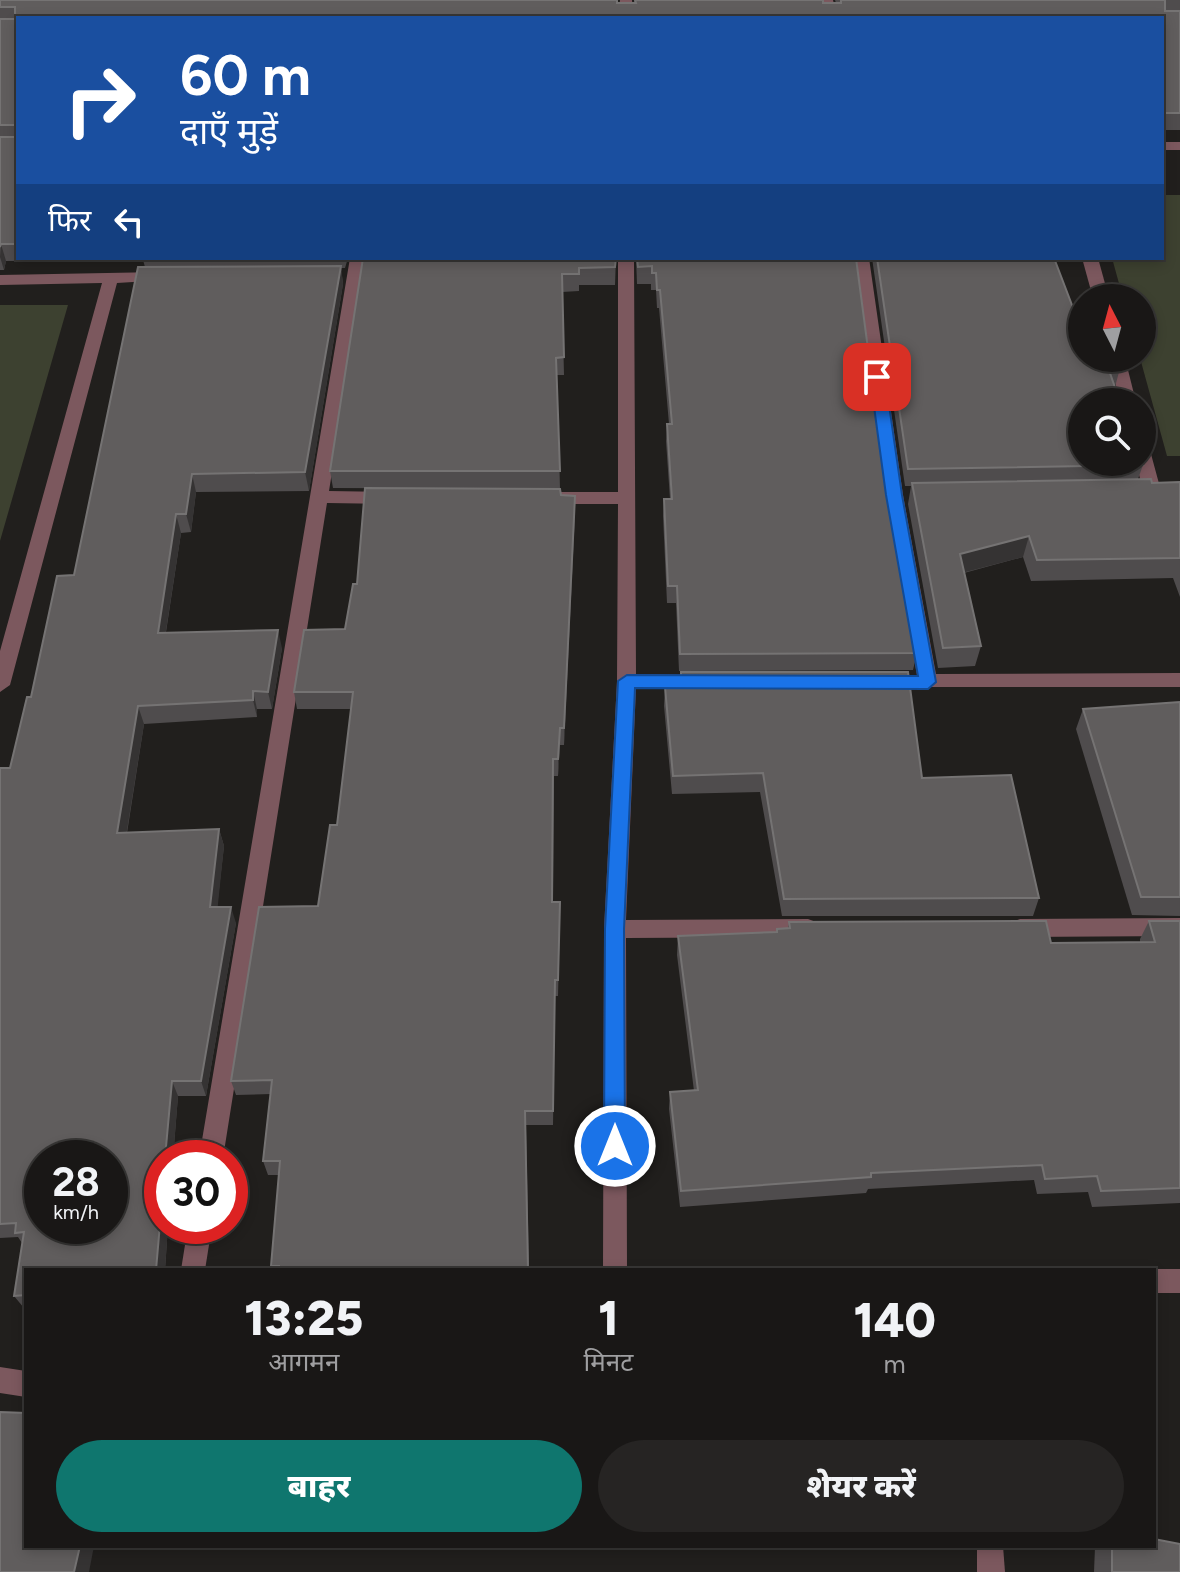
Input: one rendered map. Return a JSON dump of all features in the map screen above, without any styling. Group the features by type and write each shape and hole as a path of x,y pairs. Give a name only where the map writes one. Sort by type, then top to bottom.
{"street":[{"path":"615,1268 615,929 627,681 626,260"},
{"path":"861,260 902,495 928,682"},
{"path":"1091,260 1097,284"},
{"path":"214,1140 319,497 351,270"},
{"path":"0,280 172,277"},
{"path":"0,685 111,278"},
{"path":"1147,476 1151,491"},
{"path":"319,497 411,498"},
{"path":"534,498 626,498"},
{"path":"864,682 1180,680"},
{"path":"627,681 722,682"},
{"path":"992,928 1180,927"},
{"path":"615,929 834,928"},
{"path":"193,1268 197,1244"},
{"path":"1156,1281 1180,1281"},
{"path":"0,1380 24,1384"},
{"path":"990,1548 991,1572"}],"green space":[{"path":"1164,195 1180,195 1180,456 1167,456 1156,416 1156,388 1148,388 1144,372 1156,372 1156,284 1119,284 1113,260 1164,260"},
{"path":"0,305 68,305 0,541"}],"building":[{"path":"0,0 617,0 617,3 636,3 635,0 823,0 823,3 841,3 841,0 1165,0 1165,11 1180,11 1180,113 1164,113 1164,16 16,16 16,244 1,244 0,247 0,137 15,137 15,125 0,125 0,19 15,19 15,7 0,7"},
{"path":"363,260 616,260 615,267 579,268 579,274 562,274 564,357 556,358 560,471 330,471"},
{"path":"637,260 856,260 885,478 917,653 680,654 677,586 668,586 664,499 672,499 667,424 672,424 660,290 657,290 656,273 652,273 652,266 638,267"},
{"path":"877,260 1055,260 1068,295 1068,372 1119,372 1110,373 1115,388 1068,388 1068,466 908,469"},
{"path":"341,266 305,472 192,474 186,514 176,514 158,633 278,630 268,692 253,691 253,700 138,706 117,833 219,829 210,907 231,907 201,1081 172,1081 167,1140 144,1140 144,1244 158,1244 156,1268 24,1268 24,1295 14,1296 24,1232 15,1233 16,1223 0,1224 0,768 10,768 27,697 31,697 57,576 74,575 138,267"},
{"path":"1151,479 1152,483 1180,482 1180,558 1037,560 1029,536 960,554 981,646 943,648 912,483"},
{"path":"365,488 560,489 561,495 575,496 564,728 560,728 558,759 553,759 552,902 560,902 553,1111 525,1111 528,1268 271,1266 280,1161 263,1161 272,1080 231,1081 259,907 318,906 330,825 337,825 353,692 294,692 304,630 345,629 353,584 357,584"},
{"path":"681,672 908,672 922,778 1011,775 1039,898 784,899 763,773 673,776 665,687 681,687"},
{"path":"1180,702 1180,897 1141,897 1083,709"},
{"path":"1046,921 1051,943 1155,942 1149,921 1180,921 1180,1188 1101,1191 1097,1176 1045,1179 1042,1165 871,1173 871,1177 681,1191 670,1092 698,1090 678,936 777,932 777,929 790,928 789,922"},
{"path":"0,1412 24,1413 24,1548 80,1548 74,1572 0,1572"},
{"path":"1156,1539 1180,1544 1180,1572 1112,1572 1112,1548 1156,1548"}],"route":[{"path":"615,1146 615,929 627,681 928,682 894,495 877,377"}]}
